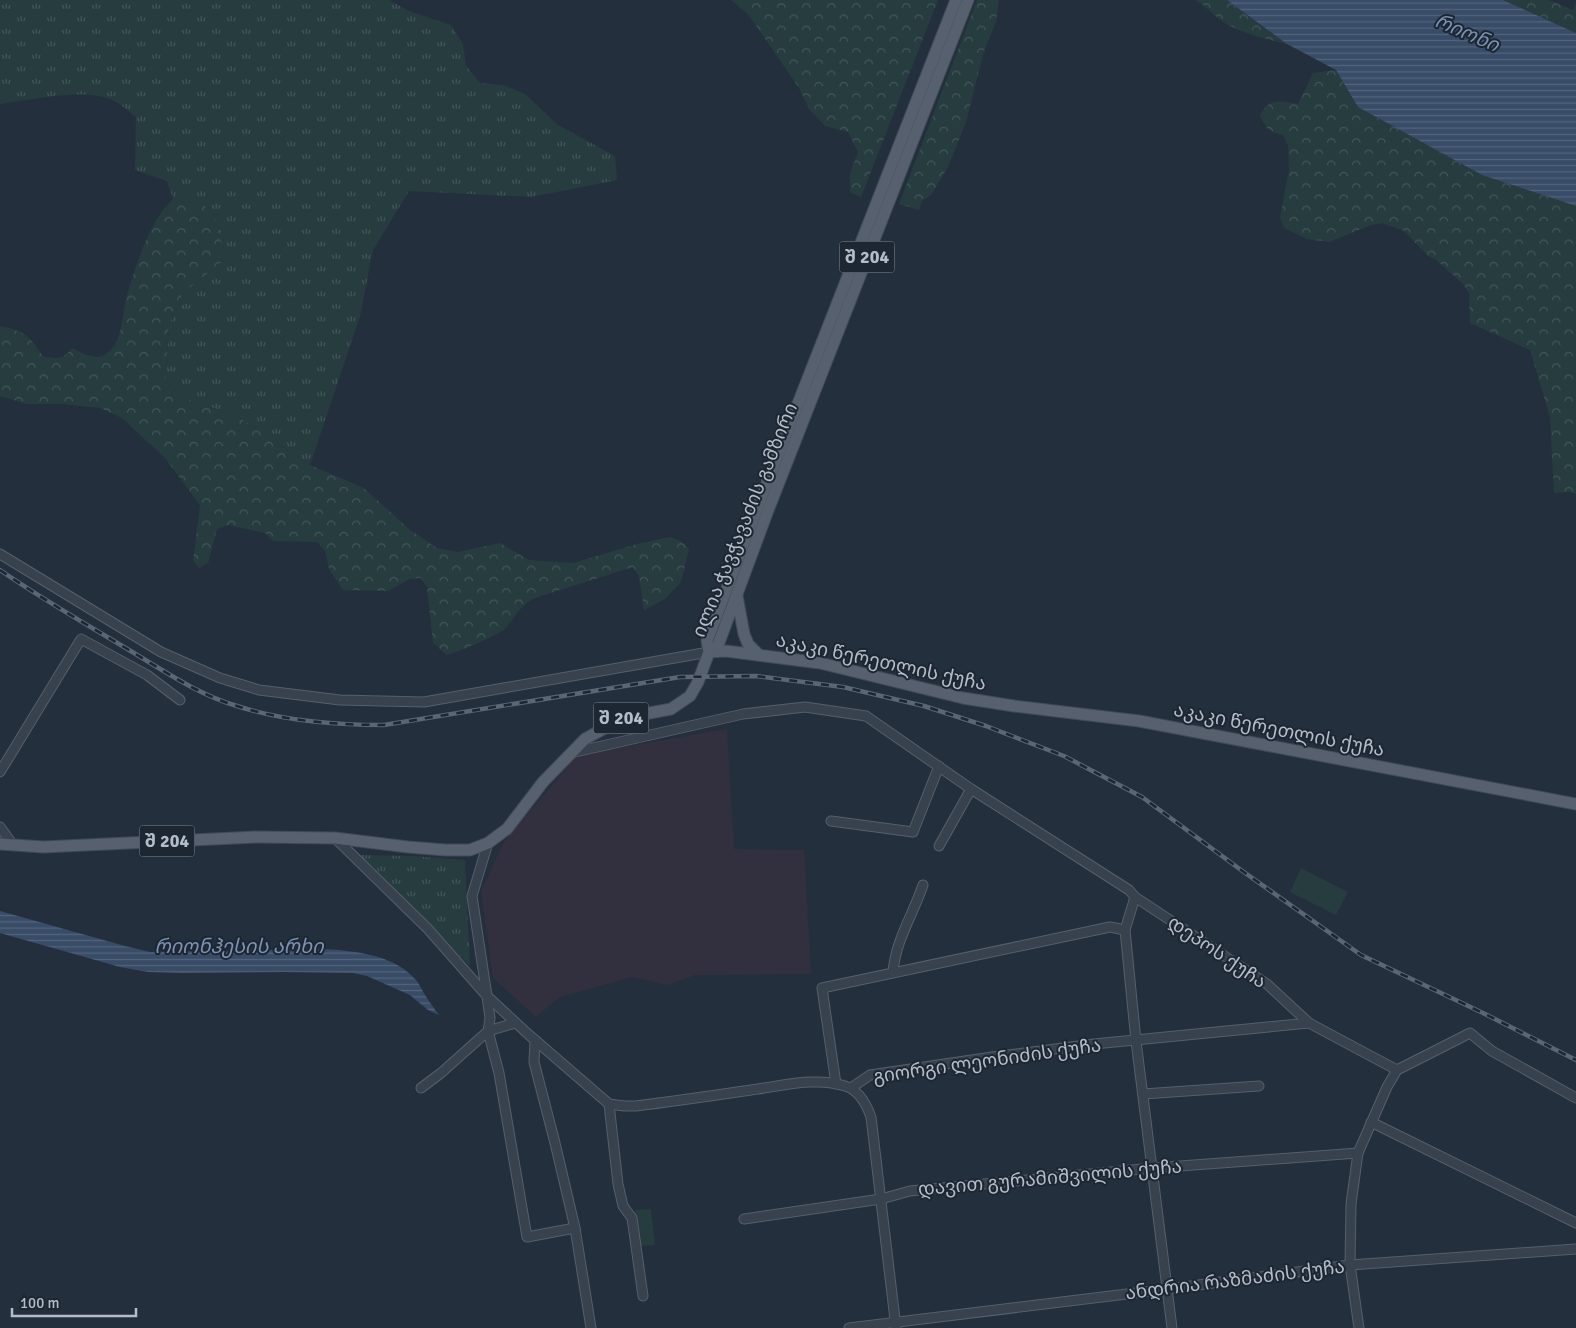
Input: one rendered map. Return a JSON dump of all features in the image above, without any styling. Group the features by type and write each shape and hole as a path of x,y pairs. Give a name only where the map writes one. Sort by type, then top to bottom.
{"main road":[{"name":"ილია ჭავჭავაძის გამზირი","path":"956,0 762,512 737,596 716,648 709,652 707,641 762,512 968,0"},
{"path":"737,596 744,634 748,644 759,655"},
{"name":"აკაკი წერეთლის ქუჩა","path":"709,652 726,651 820,663 963,698 1139,721 1576,804"},
{"name":"შ 204","path":"0,844 43,847 256,837 335,838 445,850 470,850 488,843 507,829 543,782 585,739 623,718 670,709 686,700 695,690 709,652"}],"street":[{"name":"აკაკი წერეთლის ქუჩა","path":"0,554 161,652 220,678 259,690 340,700 424,702 709,652"},
{"path":"0,772 81,639 147,675 180,700"},
{"name":"დეპოს ქუჩა","path":"571,753 743,714 805,707 866,716 971,789 1129,890 1135,897 1267,984 1309,1023 1397,1070"},
{"path":"831,821 912,832 939,766"},
{"path":"940,846 971,789"},
{"path":"0,827 12,845"},
{"path":"335,838 428,929 487,996 609,1104 618,1184 623,1206 632,1218 643,1296"},
{"path":"488,843 472,896 490,1018 488,1031 498,1073 528,1237 575,1228"},
{"path":"893,973 897,950 923,885"},
{"path":"1135,897 1125,930 1136,1041 1172,1328"},
{"path":"836,1084 822,988 1110,927 1125,930"},
{"path":"421,1088 441,1073 488,1031 515,1022"},
{"name":"გიორგი ლეონიძის ქუჩა","path":"609,1104 636,1106 795,1084 836,1084 851,1088 870,1075 1002,1056 1094,1044 1309,1023"},
{"path":"1359,1328 1350,1265 1351,1204 1358,1153 1397,1070 1470,1033 1492,1051 1576,1098"},
{"path":"535,1040 534,1062 575,1228 591,1328"},
{"path":"1143,1094 1258,1086"},
{"path":"851,1088 866,1104 870,1117 882,1198 895,1325"},
{"path":"1371,1122 1576,1223"},
{"name":"დავით გურამიშვილის ქუჩა","path":"744,1219 910,1192 1153,1168 1358,1153"},
{"name":"ანდრია რაზმაძის ქუჩა","path":"849,1328 895,1325 1350,1265 1576,1249"}],"shaded area":[{"path":"727,729 734,849 804,850 811,974 695,975 668,985 632,977 560,997 536,1017 493,978 481,891 504,842 575,758 606,750"}],"green space":[{"path":"0,0 389,0 409,11 451,25 463,44 466,66 480,83 503,85 525,94 558,125 615,156 617,180 531,197 409,191 373,250 360,316 310,465 237,416 181,397 165,381 169,325 183,293 228,257 219,236 214,214 205,206 173,199 167,181 135,170 136,117 113,100 98,96 71,95 0,104"},
{"path":"731,0 938,0 861,197 850,192 850,173 858,152 848,132 825,126 809,109 799,88 748,14"},
{"path":"977,0 999,0 996,22 983,54 966,122 948,167 931,195 922,201 919,210 899,204"},
{"path":"1195,0 1227,0 1287,44 1236,29 1219,19"},
{"path":"1503,0 1549,0 1573,10 1576,3 1576,33"},
{"path":"1336,70 1358,107 1482,175 1576,206 1576,494 1569,492 1554,493 1550,417 1530,350 1470,323 1469,293 1463,284 1435,259 1428,256 1404,231 1382,223 1371,225 1329,242 1307,239 1284,228 1280,217 1289,170 1288,146 1283,135 1268,129 1260,115 1272,103 1281,101 1298,104 1313,73"},
{"path":"173,199 205,206 214,214 219,236 228,257 183,293 169,325 165,381 181,397 237,416 310,465 364,488 409,529 437,548 458,552 500,543 529,560 573,563 637,544 670,537 681,541 689,549 681,582 665,599 644,610 639,577 633,567 535,598 521,608 502,631 447,655 433,643 427,587 421,578 410,579 388,591 343,590 329,569 325,551 317,542 273,541 265,533 228,525 217,529 208,563 199,568 193,561 200,505 165,458 122,418 100,408 62,404 27,404 0,396 0,326 26,335 43,356 52,358 63,357 72,348 96,357 100,357 111,350 119,336 128,292 145,242 158,218"},
{"path":"356,855 411,856 465,860 470,966"},
{"path":"1301,868 1348,892 1336,915 1290,892"},
{"path":"651,1209 655,1245 639,1246 635,1210"}],"water":[{"name":"რიონი","path":"1227,0 1503,0 1576,33 1576,206 1482,175 1358,107 1336,70 1287,44"},
{"path":"0,911 150,952 324,949 371,955 393,963 412,976 418,982 439,1015 428,1010 410,995 367,976 353,973 182,973 148,972 120,967 0,933"}],"railway":[{"path":"0,570 64,611 195,689 237,706 291,719 329,723 384,725 680,677 756,676 843,687 924,706 986,726 1064,756 1142,797 1361,955 1576,1060"}],"water label":[{"name":"რიონჰესის არხი","path":"239,946"}]}
